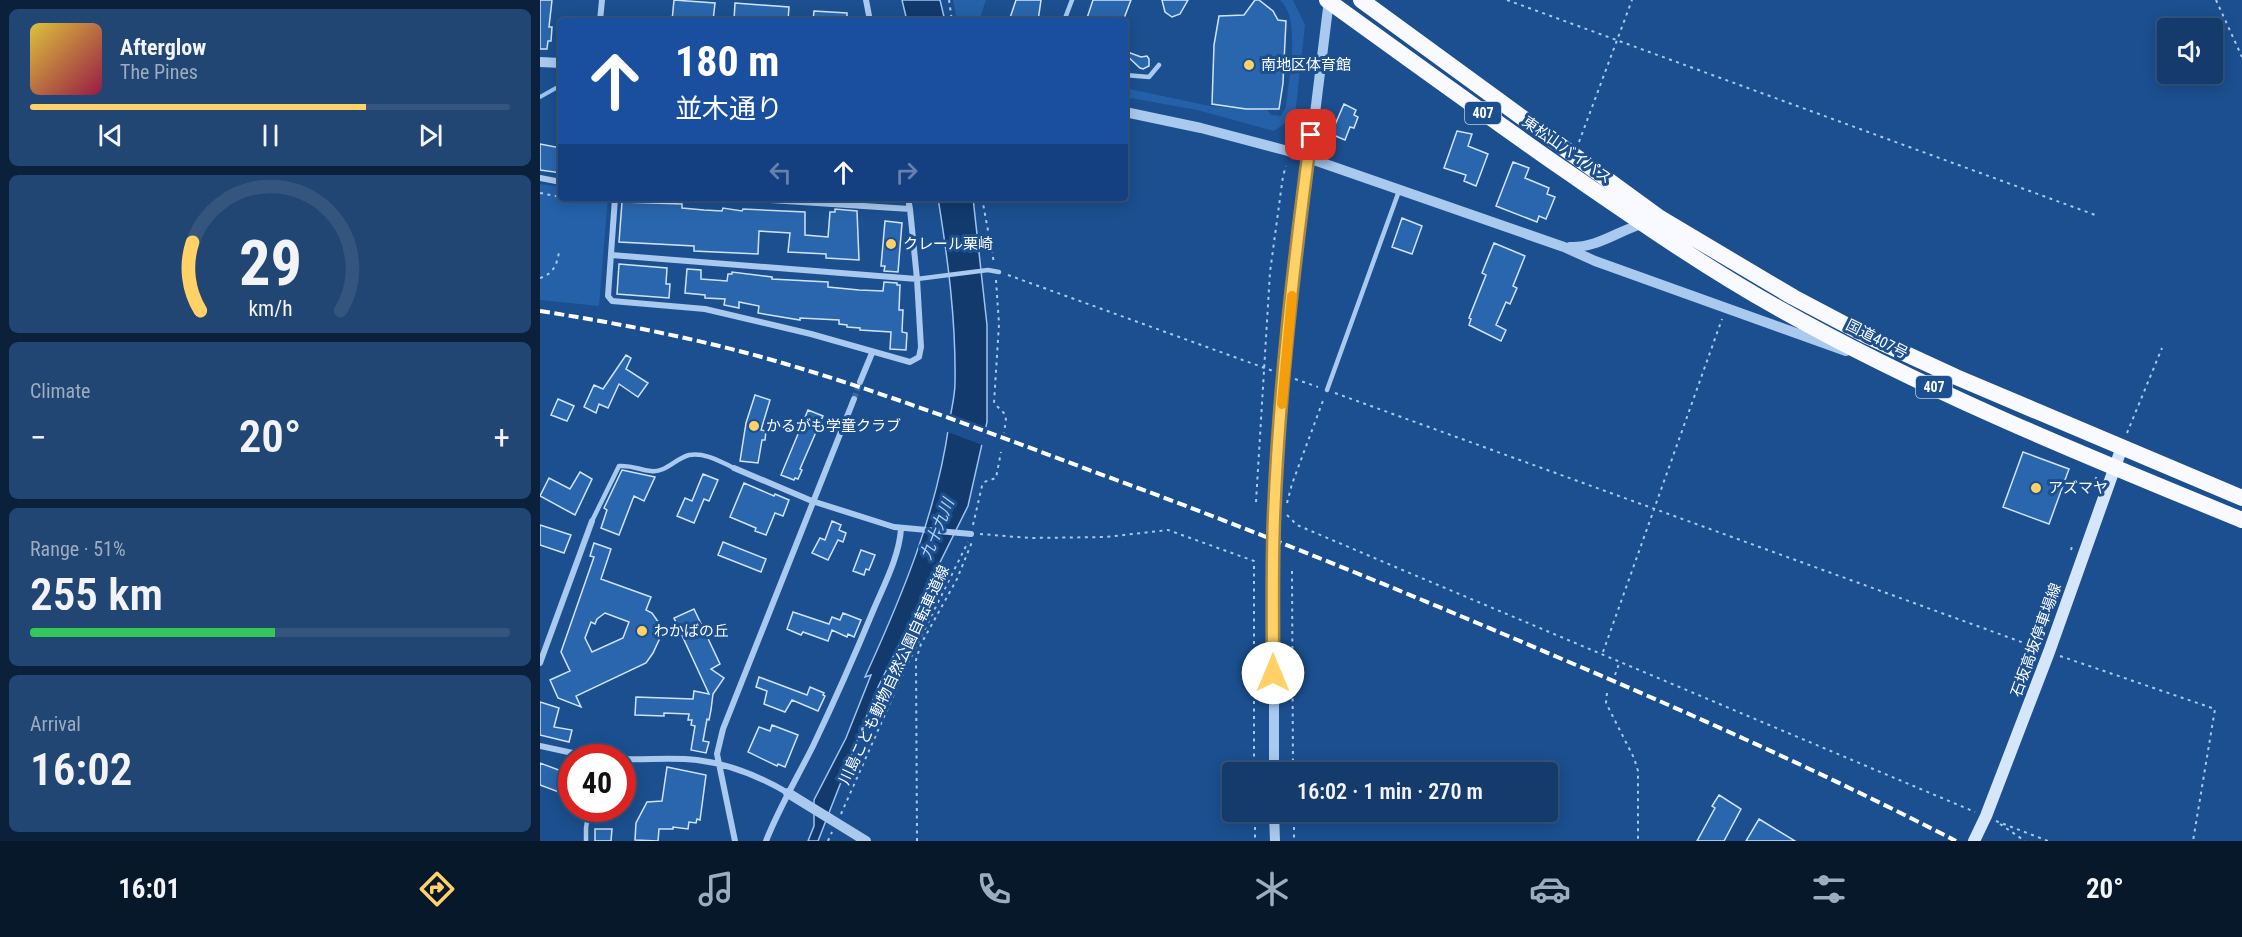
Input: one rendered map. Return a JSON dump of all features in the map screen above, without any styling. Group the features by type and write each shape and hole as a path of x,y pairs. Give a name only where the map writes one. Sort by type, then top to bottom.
{"highway":[{"name":"東松山バイパス","path":"1361,0 1660,218"},
{"name":"東松山バイパス","path":"1328,1 1641,224"},
{"name":"国道407号","path":"1660,218 1784,292 1865,335 1956,377 2242,498"},
{"name":"国道407号","path":"1641,224 1778,308 1867,355 2114,467 2242,520"}],"main road":[{"name":"石坂高坂停車場線","path":"1974,841 1986,816 2049,652 2122,447"}],"street":[{"path":"600,18 602,0"},
{"path":"866,0 869,18"},
{"path":"1274,762 1274,517 1280,421 1290,316 1328,1"},
{"path":"540,62 558,63"},
{"path":"1128,113 1211,130 1288,151 1564,247 1595,261 1839,349 1867,355"},
{"path":"540,178 558,181"},
{"path":"615,201 608,296 612,301 705,309 811,334 910,362 919,357 921,347 909,201"},
{"path":"797,201 910,209"},
{"path":"1564,247 1583,247 1598,243 1660,218"},
{"path":"610,255 917,279"},
{"path":"860,382 872,352"},
{"path":"735,841 717,754 723,729 854,399"},
{"path":"734,468 812,501 904,529 970,531"},
{"path":"540,663 543,644 592,521"},
{"path":"766,841 777,812 790,794 853,660 887,578 904,529"},
{"path":"540,746 558,750"},
{"path":"636,759 696,760 720,765 769,782 836,820 866,841"},
{"path":"1274,822 1275,841"}],"lane":[{"path":"1065,18 1072,0"},
{"path":"1128,75 1149,77 1159,65"},
{"path":"1327,390 1399,191"},
{"path":"917,279 988,270 999,272"},
{"path":"592,521 620,466 631,465 651,471 662,470 689,455 708,456 734,468"},
{"path":"586,841 588,822"}],"path":[{"path":"949,0 952,18"},
{"path":"1507,0 2098,216"},
{"path":"1572,154 1578,145 1632,0"},
{"path":"2216,0 2242,57"},
{"path":"1256,502 1270,272 1282,176 1286,166"},
{"path":"540,193 558,196"},
{"path":"982,201 994,264"},
{"path":"540,278 548,275 556,266 560,252"},
{"path":"999,272 1265,368"},
{"path":"996,280 999,324 994,403 1005,412 1004,433"},
{"path":"1602,654 1722,321"},
{"path":"2122,447 2162,348"},
{"path":"1986,816 1386,563 1293,521 1287,515 1287,505 1327,390 2049,652 2215,709 2193,841"},
{"path":"917,841 916,660 921,644 970,552 973,541 970,531 982,486 984,482 996,478 1001,452"},
{"path":"970,531 1030,538 1106,537 1168,530 1254,561 1254,762"},
{"name":"川島こども動物自然公園自転車道線","path":"836,820 901,677 969,542"},
{"path":"1292,572 1293,762"},
{"path":"1615,675 1620,661"},
{"path":"1607,693 1606,703 1634,758 1638,771 1638,841"},
{"path":"2025,841 1995,820 2048,841"},
{"path":"1255,822 1255,841"},
{"path":"1294,822 1294,841"},
{"path":"828,841 831,834"}],"shaded area":[{"path":"953,0 986,0 980,18 956,18"},
{"path":"1280,0 1293,0 1305,25 1295,116 1274,131 1197,110 1128,98 1128,89 1210,106 1267,110 1271,115 1281,116 1286,107 1292,51 1292,35 1287,9"},
{"path":"540,184 558,187 558,201 608,201 599,306 540,300"}],"water":[{"path":"902,0 940,0 944,18 906,18"},
{"name":"九十九川","path":"938,201 973,201 987,325 987,422 968,506 878,687 818,841 808,841 814,826 814,800 846,738 871,675 865,677 905,585 936,489 955,383 951,290"}],"pier":[{"path":"948,413 989,428 985,446 945,431"}],"building":[{"path":"540,0 552,0 549,27 552,27 551,41 548,41 547,49 540,49"},
{"path":"674,0 715,3 713,18 672,18"},
{"path":"1016,0 1041,0 1038,18 1010,18"},
{"path":"1093,0 1131,0 1124,18 1087,18"},
{"path":"1162,0 1188,0 1180,14 1172,17 1165,12"},
{"name":"南地区体育館","path":"1255,0 1259,0 1273,11 1278,20 1286,21 1283,83 1279,109 1246,109 1212,104 1214,45 1219,16 1244,15"},
{"path":"735,3 789,7 788,18 734,18"},
{"path":"814,11 847,13 847,18 813,18"},
{"path":"1128,52 1141,57 1147,56 1149,66 1140,68 1128,57"},
{"path":"1344,104 1356,110 1354,115 1358,117 1354,128 1350,127 1345,140 1331,134"},
{"path":"1457,131 1472,134 1468,146 1488,154 1476,186 1464,181 1466,175 1444,168"},
{"path":"540,144 558,147 558,173 540,170"},
{"path":"1513,162 1529,168 1525,178 1549,188 1547,194 1555,197 1546,219 1539,216 1537,222 1496,206"},
{"path":"622,202 682,204 682,208 722,211 723,208 742,211 743,209 805,212 805,235 828,237 830,212 835,212 835,209 857,211 859,260 826,258 826,254 788,252 790,233 759,231 758,254 694,251 694,246 619,242"},
{"path":"1402,218 1422,226 1412,254 1392,247"},
{"name":"クレール栗崎","path":"885,221 902,223 898,272 884,271 885,266 881,266"},
{"path":"1494,243 1525,256 1513,286 1517,288 1510,304 1506,302 1496,325 1506,330 1501,341 1469,325 1471,319 1469,318 1486,275 1482,273"},
{"path":"619,264 667,268 666,284 670,284 669,298 617,294"},
{"path":"687,269 701,270 701,279 727,281 728,274 732,272 772,277 772,279 828,282 828,287 859,290 883,291 884,282 897,283 900,285 899,310 903,310 902,332 907,333 906,350 890,349 891,332 847,327 847,325 839,324 839,320 800,318 800,320 758,313 759,306 739,302 739,308 724,305 725,299 705,298 705,295 685,293"},
{"path":"626,355 631,358 626,369 648,383 638,397 619,384 608,408 599,404 596,413 584,407 594,385 603,389"},
{"name":"かるがも学童クラブ","path":"755,395 770,400 761,430 766,431 758,463 740,461 746,423"},
{"path":"558,399 574,406 567,421 551,415"},
{"path":"808,410 823,416 800,469 802,470 798,479 794,480 781,475"},
{"name":"アズマヤ","path":"2023,452 2069,469 2049,524 2003,507"},
{"path":"622,470 655,477 644,501 634,496 619,535 601,528 607,510 604,508"},
{"path":"580,472 592,479 575,515 540,496 549,478 570,489"},
{"path":"703,474 718,480 709,501 704,499 694,523 677,516 685,498 692,501"},
{"path":"744,483 789,500 783,516 775,513 766,535 730,517"},
{"path":"832,521 841,525 839,530 846,533 843,542 838,540 828,560 812,553 820,538 825,540"},
{"path":"540,525 571,535 564,553 540,545"},
{"path":"723,542 766,559 761,572 718,555"},
{"name":"わかばの丘","path":"594,543 611,549 601,579 651,597 646,610 652,613 659,623 659,640 646,663 576,696 581,707 558,698 550,680 570,671 561,652 594,557 590,556","holes":["605,613 629,622 623,638 592,652 585,638 591,622 595,624 597,619"]},
{"path":"861,550 875,555 869,570 866,569 864,575 853,571"},
{"path":"694,609 720,664 711,669 724,678 713,694 709,720 707,719 703,741 709,742 706,753 691,750 695,726 691,725 692,720 688,720 689,714 635,715 636,697 693,699 694,691 709,694 674,618"},
{"path":"793,612 829,624 832,617 840,620 843,613 861,620 854,637 848,634 847,637 832,630 828,641 803,632 801,635 787,629"},
{"path":"759,677 807,695 810,687 824,693 825,696 818,711 792,700 785,712 764,704 767,691 756,687"},
{"path":"540,702 559,708 554,727 572,730 569,742 540,735"},
{"path":"772,725 798,735 785,767 778,764 777,766 748,752 759,727 770,731"},
{"path":"540,763 558,770 558,792 540,785"},
{"path":"667,767 706,775 700,820 697,819 696,823 689,822 688,829 673,827 673,829 659,829 658,841 635,840 636,823 647,802 662,801"},
{"path":"1719,795 1741,809 1724,841 1697,841 1715,808 1712,806"},
{"path":"1759,819 1795,841 1746,841"},
{"path":"595,829 612,829 611,841 595,841"}],"waterway":[{"path":"540,97 558,88"}],"tunnel":[{"path":"854,399 860,382"}],"railway":[{"path":"540,311 664,333 786,364 919,407 1138,488 1351,571 1612,680 1810,769 1956,841"}],"slow traffic":[{"path":"1282,404 1292,296"}],"place":[{"name":"南地区体育館","path":"1249,65"},
{"name":"クレール栗崎","path":"891,244"},
{"name":"かるがも学童クラブ","path":"754,426"},
{"name":"アズマヤ","path":"2036,488"},
{"name":"わかばの丘","path":"642,631"}],"route":[{"path":"1273,673 1274,517 1280,421 1311,135"}]}
